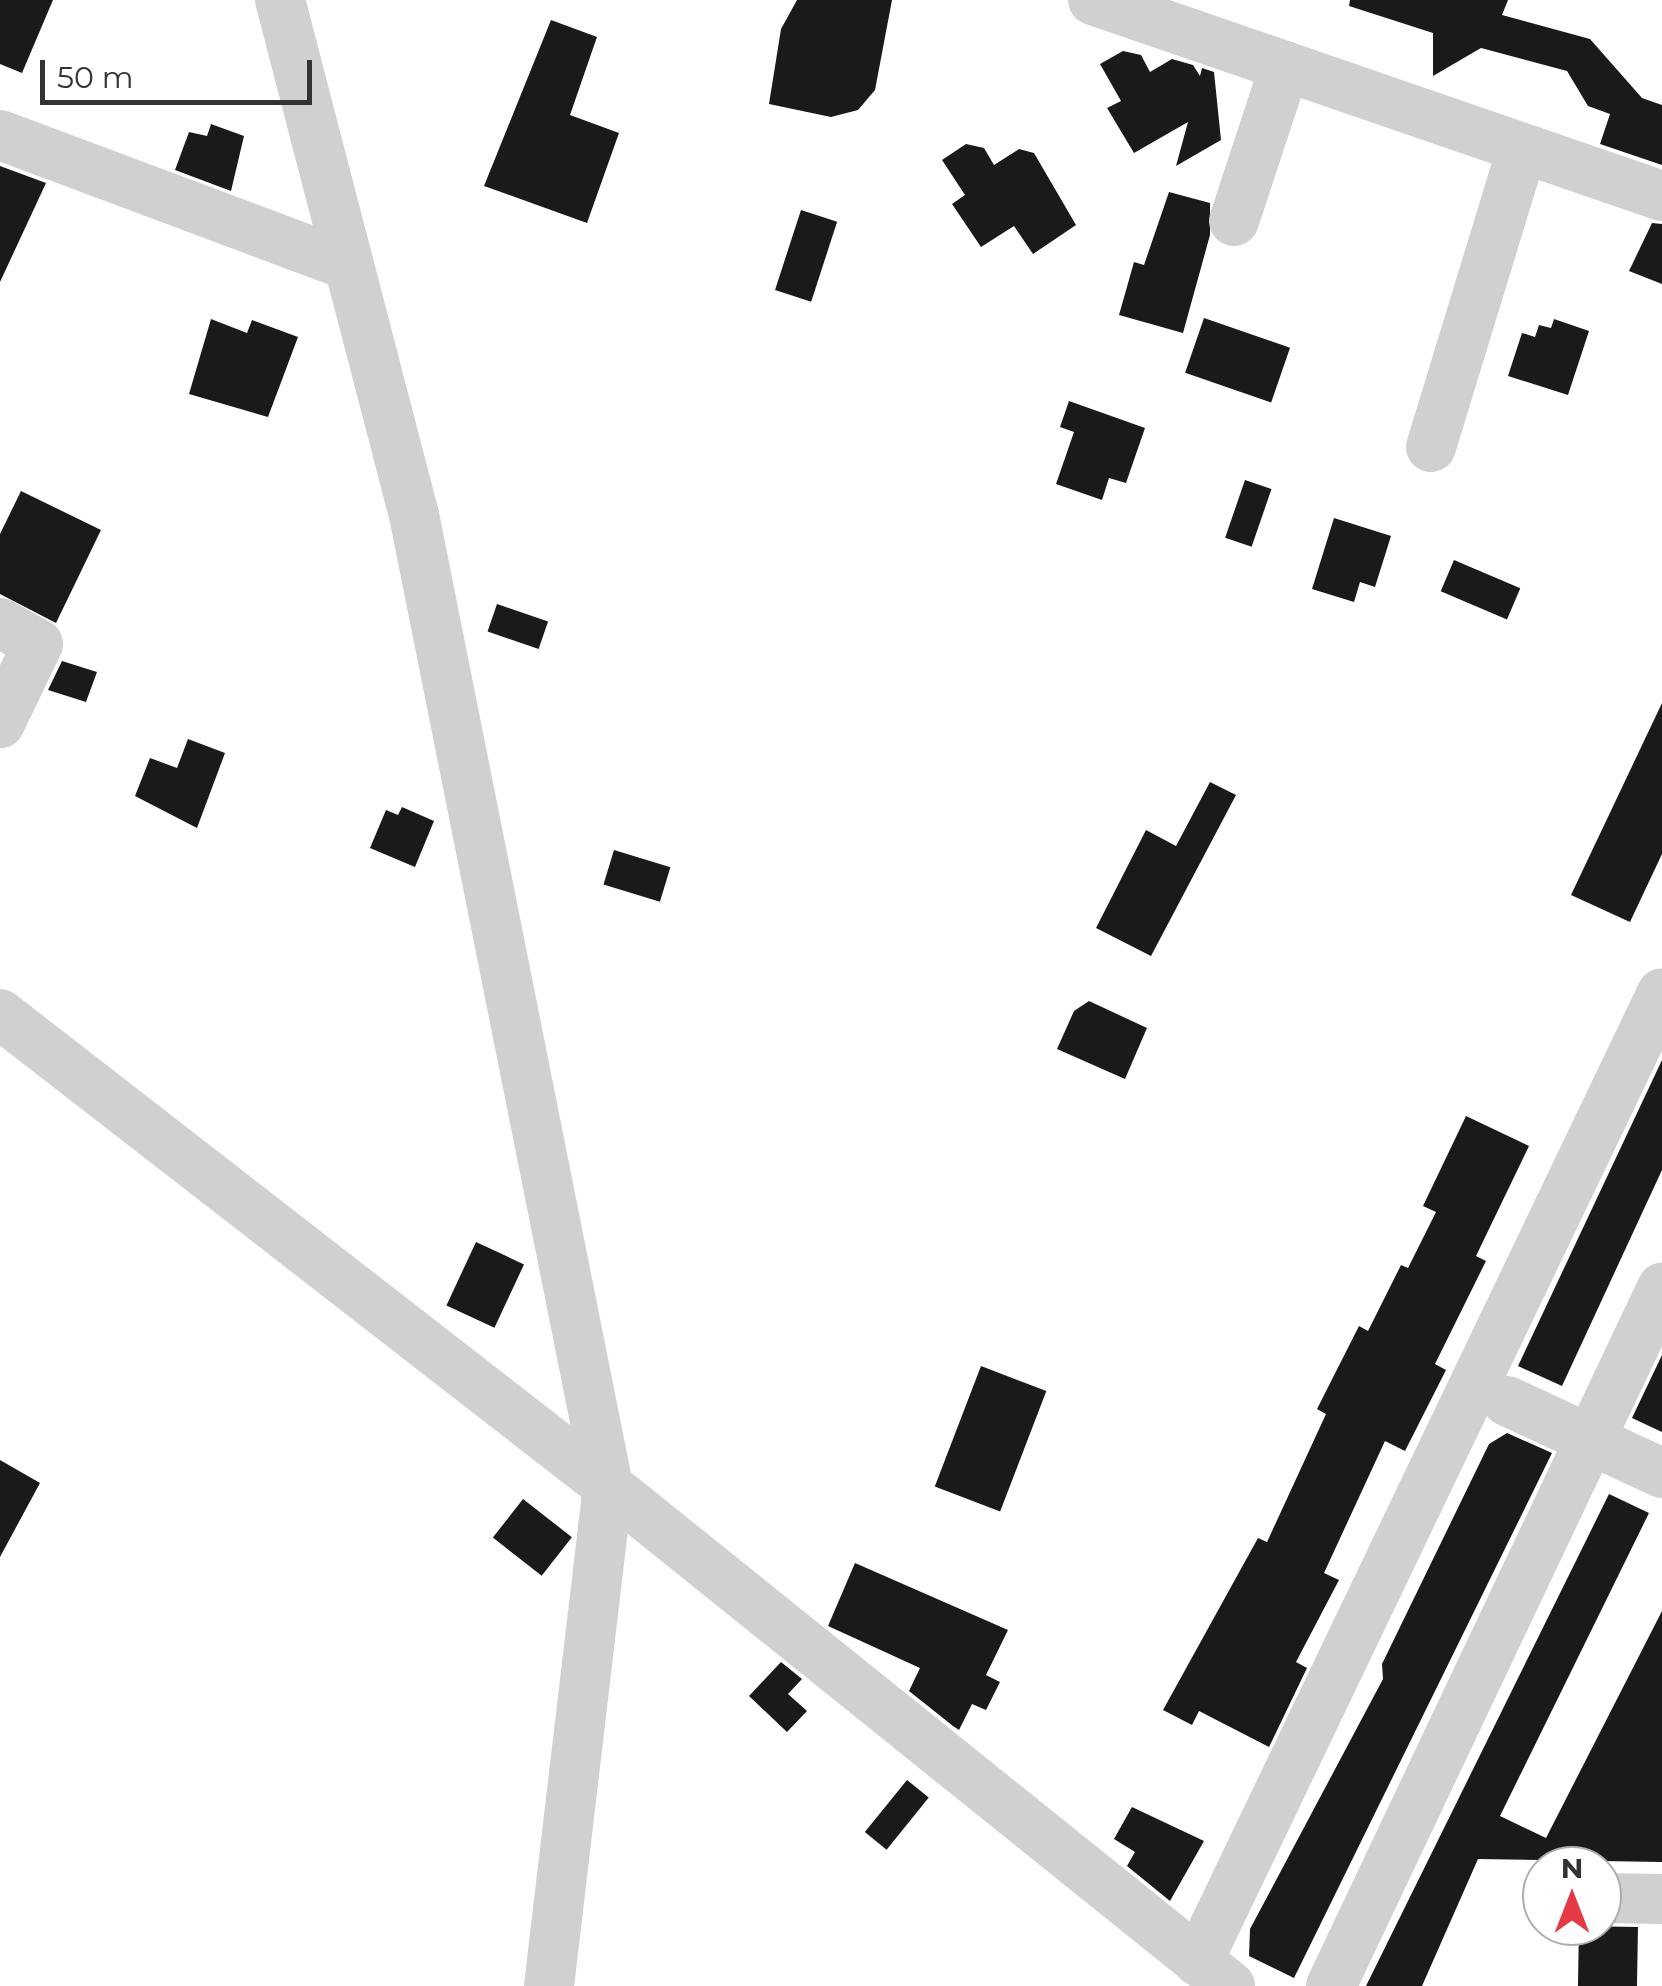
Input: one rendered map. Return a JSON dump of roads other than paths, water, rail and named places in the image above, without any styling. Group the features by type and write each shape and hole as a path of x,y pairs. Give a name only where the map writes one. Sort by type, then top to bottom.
{"street":[{"path":"280,0 345,264 414,515 608,1486 549,1986"},
{"path":"1093,0 1662,196"},
{"path":"1234,221 1285,66"},
{"path":"0,135 345,264"},
{"path":"1431,447 1522,149"},
{"path":"0,623 38,644 0,723"},
{"path":"0,1014 608,1486 1214,1974 1662,993"},
{"path":"1332,1986 1662,1288"},
{"path":"1507,1400 1662,1473"},
{"path":"1622,1898 1662,1899"}]}
